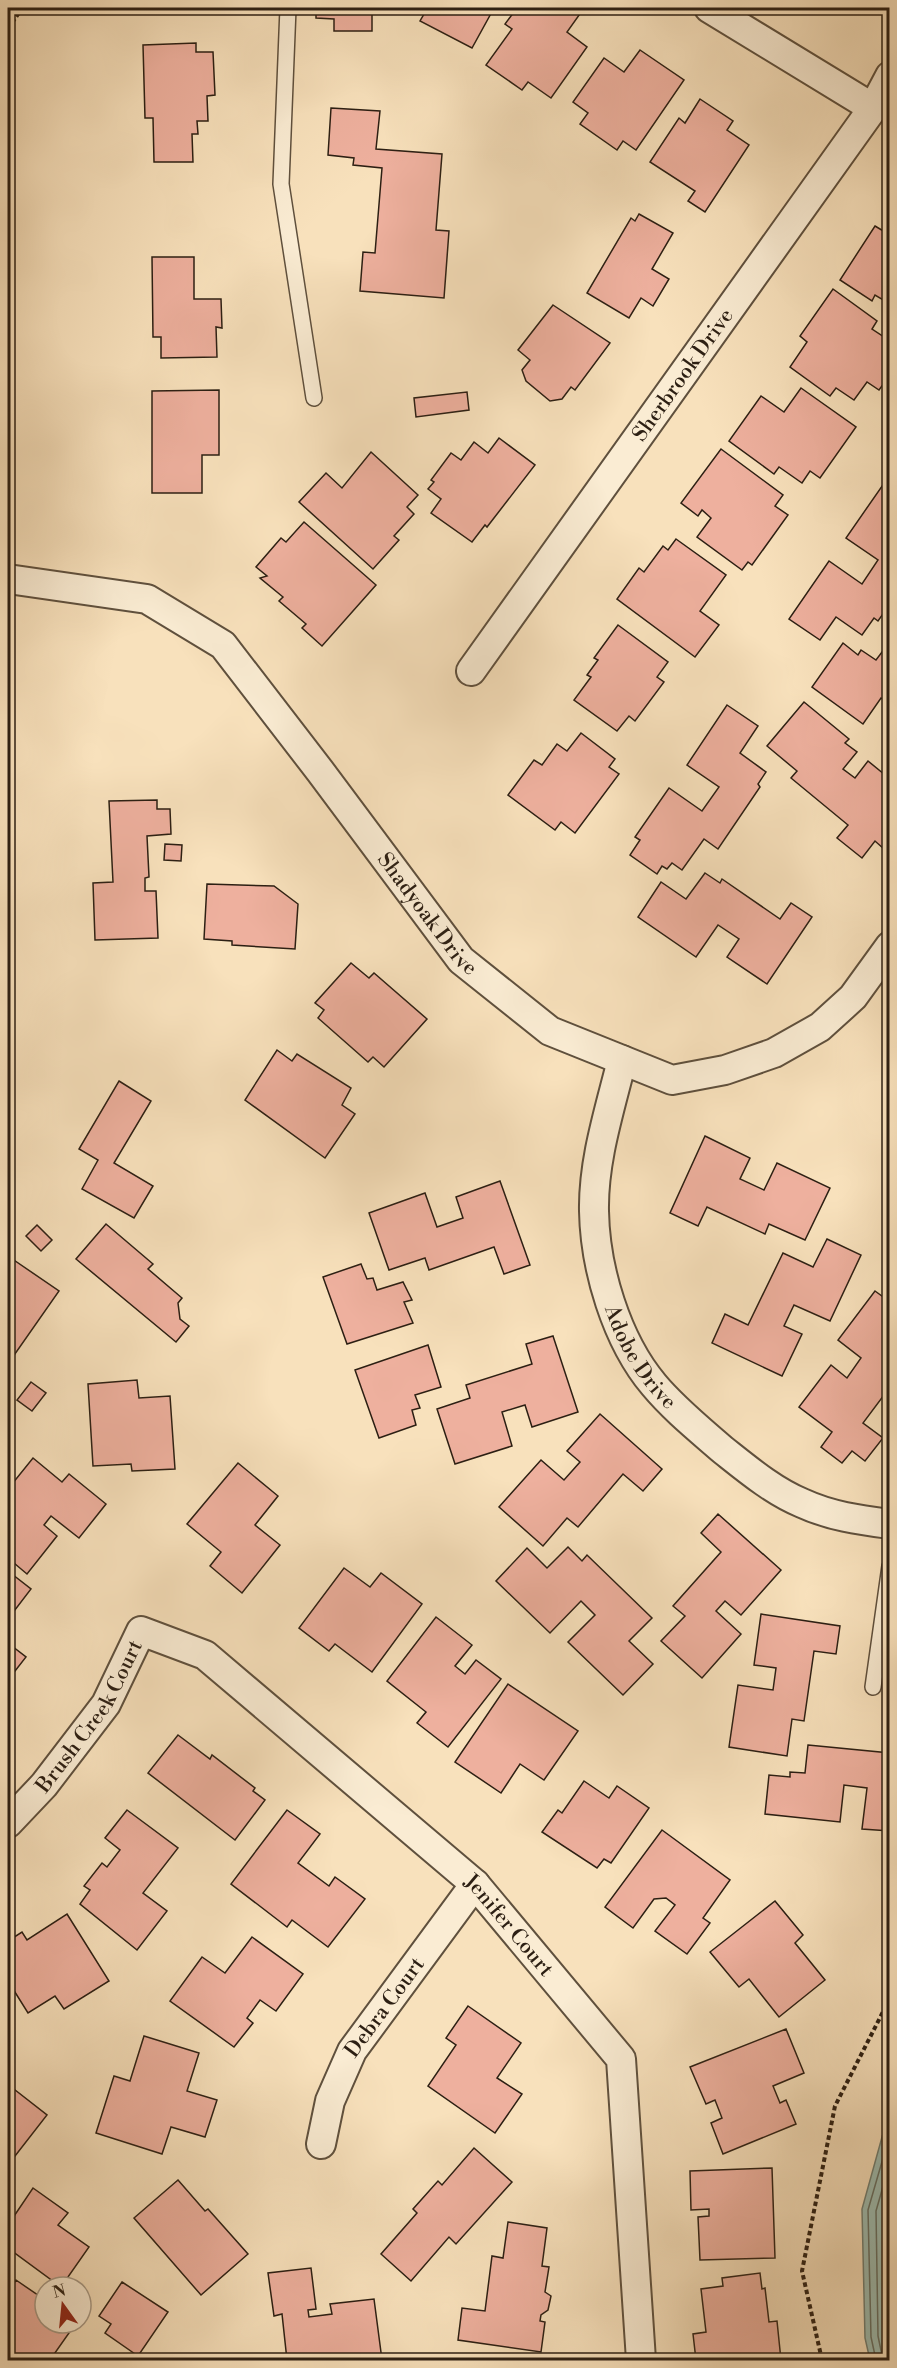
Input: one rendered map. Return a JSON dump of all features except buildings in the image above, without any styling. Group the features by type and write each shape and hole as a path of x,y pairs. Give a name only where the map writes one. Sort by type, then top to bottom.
{"street":[{"path":"709,8 873,108"},
{"name":"Sherbrook Drive","path":"471,671 873,108 890,76"},
{"name":"Shadyoak Drive","path":"8,579 147,599 223,645 461,960 550,1031 672,1080 725,1070 774,1053 820,1026 853,997 890,946"},
{"name":"Adobe Drive","path":"622,1060 598,1158 594,1211 599,1263 613,1312 631,1349 652,1383 683,1415 755,1476 801,1503 845,1518 890,1524"},
{"name":"Brush Creek Court","path":"8,1823 44,1785 106,1704 141,1631"},
{"name":"Jenifer Court","path":"141,1631 205,1655 475,1884 621,2059 641,2361"},
{"name":"Debra Court","path":"321,2144 330,2101 352,2051 475,1884"}],"lane":[{"path":"288,8 282,184 314,398"},
{"path":"873,1687 890,1566"}],"path":[{"path":"8,29 22,8"},
{"path":"822,2361 802,2271 835,2106 890,1998"}],"water":[{"path":"889,2112 889,2360 870,2360 865,2338 862,2209"}]}
